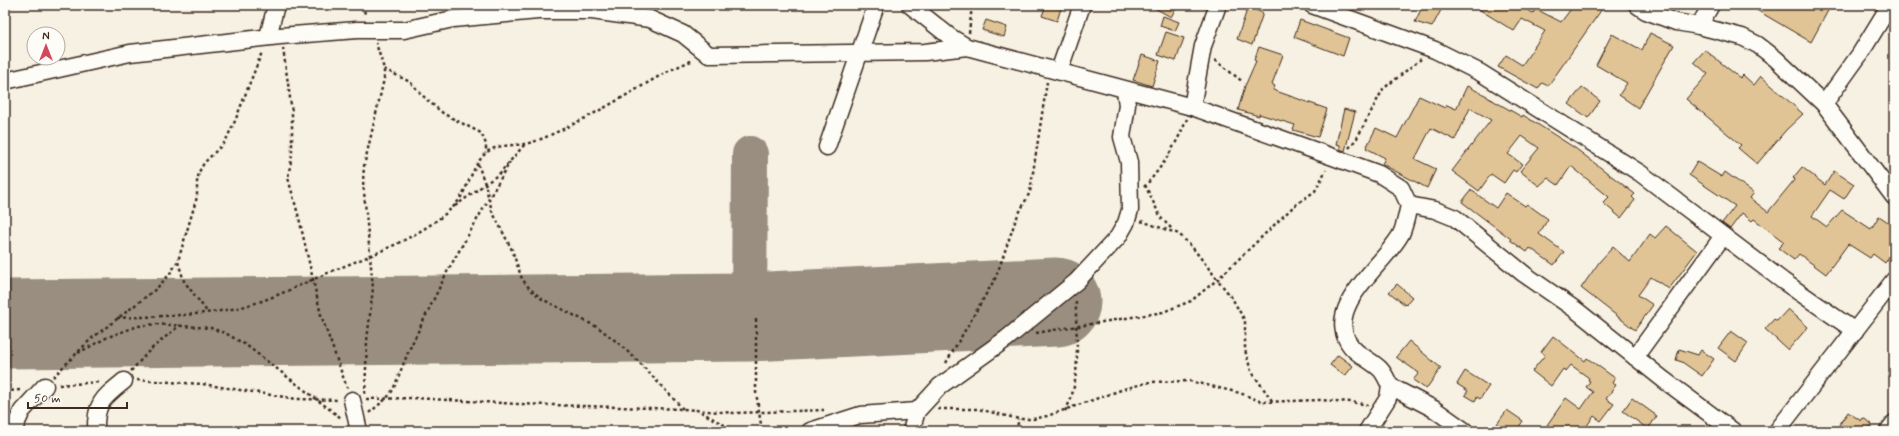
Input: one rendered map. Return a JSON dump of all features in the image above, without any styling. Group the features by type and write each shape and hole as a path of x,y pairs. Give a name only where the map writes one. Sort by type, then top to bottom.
{"street":[{"path":"274,37 276,5"},
{"path":"827,147 858,53 876,5"},
{"path":"910,5 943,32 967,47 1125,91 1192,107 1379,174 1401,188 1409,205 1401,233 1383,260 1350,299 1343,316 1342,326 1353,349 1380,368 1390,386 1434,409 1465,431"},
{"path":"1054,70 1082,5"},
{"path":"1192,107 1203,46 1218,5"},
{"path":"1312,5 1435,50 1481,74 1640,173 1784,282 1855,331"},
{"path":"1637,5 1646,11 1676,22 1742,37 1758,45 1776,59 1824,104 1894,198"},
{"path":"1699,26 1711,5"},
{"path":"1824,104 1860,54 1890,5"},
{"path":"5,81 130,54 274,37 372,30 404,30 473,16 538,12 592,11 650,19 683,34 708,55 925,52 967,47"},
{"path":"911,431 917,411 940,386 1006,339 1077,282 1118,237 1129,209 1129,162 1122,138 1127,105 1125,91"},
{"path":"1409,205 1435,210 1455,218 1524,274 1576,310 1635,357 1733,431"},
{"path":"1635,357 1723,236"},
{"path":"1777,431 1894,280"},
{"path":"96,431 96,414 98,407 112,390 124,381"},
{"path":"13,431 22,411 45,386"},
{"path":"1367,431 1388,398 1390,386"},
{"path":"357,423 359,399"},
{"path":"810,431 860,415 917,411"},
{"path":"1888,431 1894,423"}],"path":[{"path":"967,47 972,5"},
{"path":"359,399 365,370 373,288 363,181 364,166 380,104 384,69 372,30"},
{"path":"45,386 91,339 156,289 169,275 178,262 197,197 199,172 204,163 225,142 274,37"},
{"path":"274,37 288,74 292,112 292,155 288,178 329,337 359,399"},
{"path":"1203,46 1220,65 1243,82"},
{"path":"1030,334 1163,312 1191,301 1218,280 1285,215 1315,191 1333,157 1351,146 1357,138 1383,89 1435,50"},
{"path":"452,208 462,195 478,164 486,153 495,148 525,144 551,134 594,113 682,64 708,55"},
{"path":"384,69 410,82 427,100 444,114 481,133 486,144 486,153"},
{"path":"943,369 996,277 1016,219 1030,192 1054,70"},
{"path":"1174,231 1142,222 1129,209 1156,174 1179,136 1192,107"},
{"path":"118,318 208,313 242,306 279,294 371,256 400,243 485,184 510,162 525,144"},
{"path":"74,356 102,340 138,326 156,324 211,328 227,334 246,345 318,400 357,423 387,398 393,390 409,350 446,272 510,162"},
{"path":"478,164 485,184 488,202 512,250 522,279 530,289 542,299 599,328 617,342 637,360 683,409"},
{"path":"1146,186 1161,218 1192,247 1240,311 1245,321 1247,360 1256,381 1273,403"},
{"path":"178,262 184,282 208,313"},
{"path":"1065,410 1074,390 1077,282"},
{"path":"756,320 755,377 758,412 762,431"},
{"path":"124,381 150,350 180,325"},
{"path":"5,391 80,382 124,381 202,384 270,395 318,400 387,398 683,409 699,411 758,412 826,410"},
{"path":"917,411 978,409 1019,419 1033,419 1065,410 1124,389 1150,382 1169,381 1190,381 1218,386 1262,402 1273,403 1319,400 1351,402 1382,409"},
{"path":"699,411 735,431"},
{"path":"1016,431 1019,419"}],"building":[{"path":"1046,5 1062,5 1057,21 1042,16"},
{"path":"1149,5 1178,5 1171,17"},
{"path":"1423,5 1440,5 1438,8 1441,10 1432,27 1415,22"},
{"path":"1472,5 1517,5 1533,13 1536,9 1561,22 1574,5 1596,5 1602,9 1548,86 1542,83 1538,89 1498,67 1506,55 1522,65 1545,31 1522,19 1514,31"},
{"path":"1748,5 1831,5 1811,42"},
{"path":"1248,7 1263,13 1252,45 1237,39"},
{"path":"1163,16 1179,22 1175,31 1160,26"},
{"path":"986,20 1007,27 1004,37 982,30"},
{"path":"1300,20 1349,38 1343,56 1294,37"},
{"path":"1166,32 1184,38 1176,61 1158,55"},
{"path":"1650,33 1674,45 1638,108 1619,95 1627,83 1596,65 1612,34 1642,50"},
{"path":"1259,47 1283,55 1272,84 1275,86 1273,90 1327,109 1318,137 1293,130 1295,125 1259,114 1259,116 1238,110 1245,86 1256,61 1254,60"},
{"path":"1705,50 1740,78 1743,75 1754,85 1761,76 1803,114 1786,130 1757,164 1738,148 1741,145 1686,99 1708,74 1694,62"},
{"path":"1142,55 1160,61 1152,86 1133,80"},
{"path":"1467,86 1522,117 1523,115 1575,148 1635,194 1632,197 1635,200 1621,218 1603,203 1609,197 1571,166 1558,185 1548,178 1539,186 1520,171 1539,148 1522,136 1508,154 1522,164 1516,172 1513,170 1504,183 1491,174 1479,191 1452,171 1491,120 1470,108 1455,140 1431,128 1415,159 1436,169 1427,188 1382,164 1385,158 1366,148 1376,128 1397,138 1419,96 1445,108 1447,105 1456,109"},
{"path":"1582,87 1600,101 1588,118 1569,104"},
{"path":"1344,109 1355,112 1345,151 1340,149 1340,145 1336,144"},
{"path":"1697,162 1722,177 1725,172 1754,193 1750,198 1768,212 1795,179 1793,178 1802,167 1825,185 1834,171 1854,184 1844,199 1830,190 1812,216 1827,227 1842,210 1871,229 1879,216 1894,226 1894,250 1885,263 1873,254 1870,258 1848,244 1826,274 1799,254 1794,260 1778,248 1784,242 1754,219 1752,221 1742,213 1730,229 1722,223 1735,206 1689,175"},
{"path":"1471,190 1496,208 1506,193 1525,206 1527,204 1548,219 1539,234 1564,252 1554,265 1530,248 1527,252 1462,202"},
{"path":"1666,226 1697,251 1669,289 1651,277 1638,295 1653,305 1635,330 1581,288 1600,261 1613,247 1630,262 1650,234 1655,238"},
{"path":"1397,284 1412,297 1405,305 1389,292"},
{"path":"1788,309 1808,327 1788,350 1765,329 1774,319 1777,321"},
{"path":"1731,331 1748,343 1736,361 1718,348"},
{"path":"1553,336 1585,361 1587,358 1615,378 1612,383 1616,385 1606,399 1614,404 1601,421 1594,416 1583,431 1545,431 1549,426 1547,425 1566,398 1581,409 1593,392 1586,387 1590,381 1588,380 1589,378 1571,365 1566,371 1563,369 1551,386 1532,371 1545,355 1541,352"},
{"path":"1409,341 1441,368 1426,389 1413,380 1419,373 1396,357"},
{"path":"1679,349 1698,355 1701,350 1714,359 1702,376 1682,362 1676,360"},
{"path":"1338,355 1353,366 1345,376 1330,365"},
{"path":"1465,371 1489,386 1480,399 1477,397 1475,401 1465,395 1468,391 1457,384"},
{"path":"1632,398 1657,416 1648,429 1623,411"},
{"path":"1507,410 1523,421 1516,431 1507,431 1497,424"},
{"path":"1848,412 1861,421 1863,418 1872,424 1870,427 1876,431 1835,431"}],"taxiway":[{"path":"749,317 750,154"}],"runway":[{"path":"5,324 749,317 1056,302"}]}
